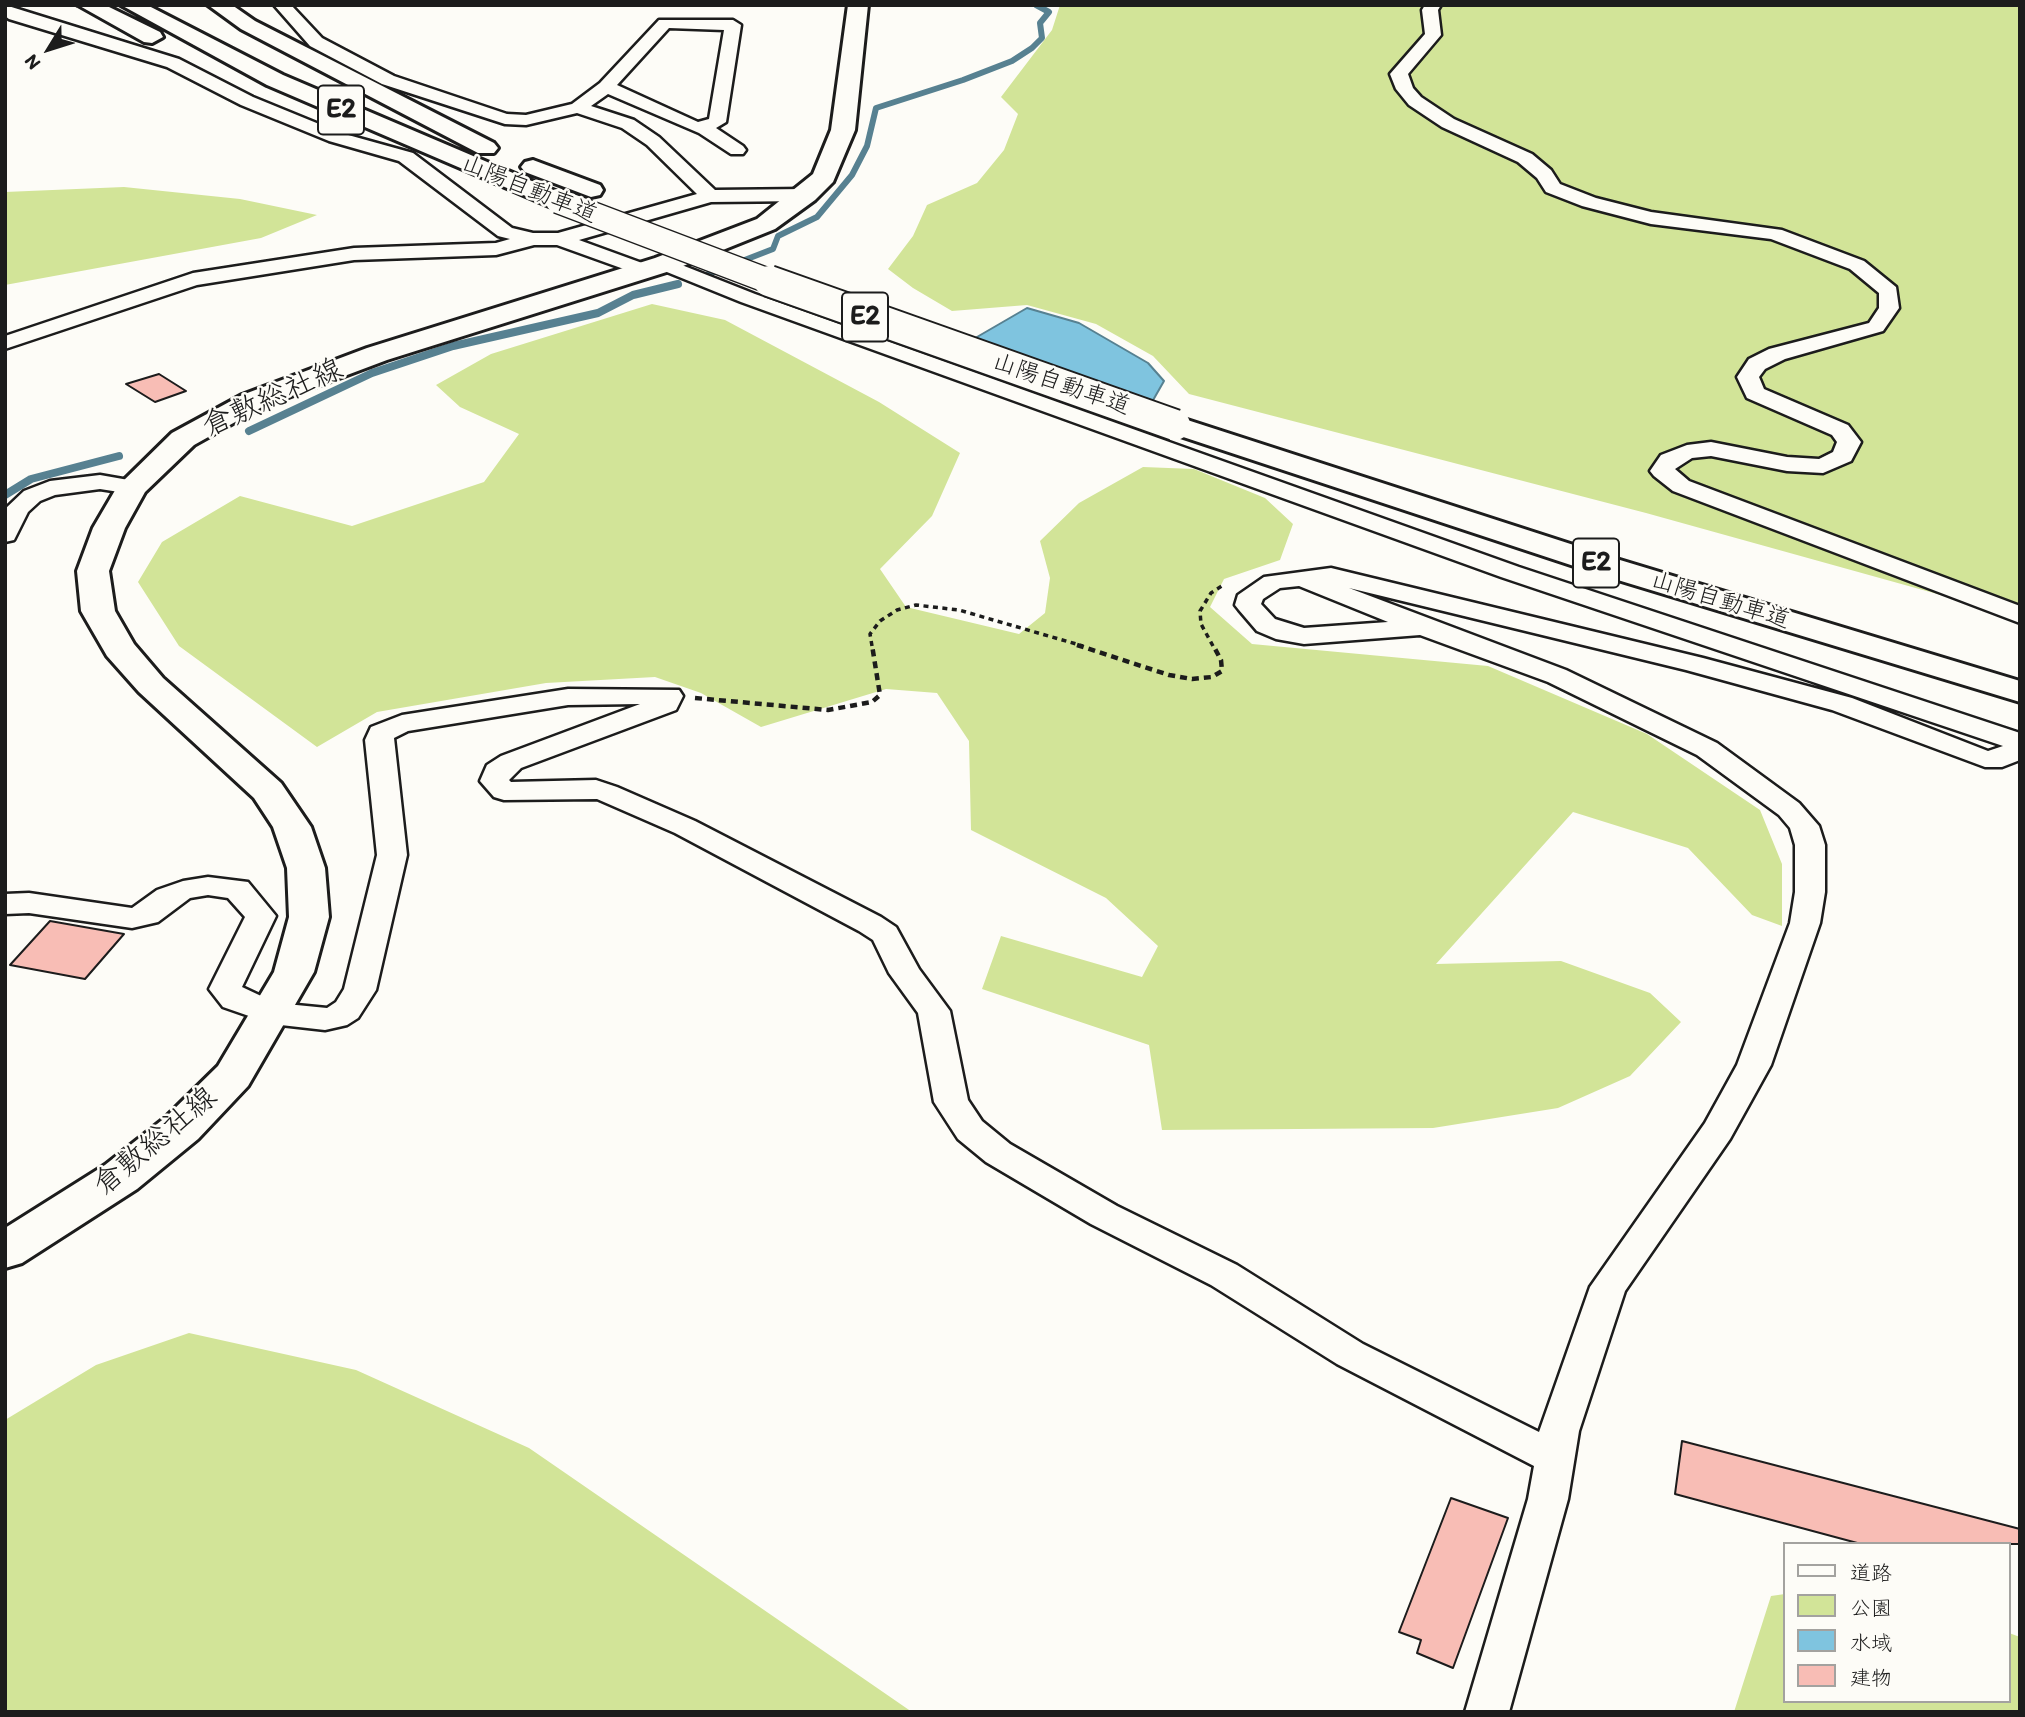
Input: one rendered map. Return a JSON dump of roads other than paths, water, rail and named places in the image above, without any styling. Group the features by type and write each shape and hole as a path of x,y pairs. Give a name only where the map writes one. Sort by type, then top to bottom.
{"main road":[{"path":"88,5 283,95 452,158"},
{"name":"山陽自動車道","path":"131,5 275,80 452,158 828,303 1187,417 2020,664"},
{"name":"山陽自動車道","path":"178,5 308,71 486,148 1187,417 1609,567 2020,692"},
{"path":"218,5 248,25 486,148"},
{"name":"倉敷総社線","path":"5,1251 121,1177 182,1128 233,1076 294,972 309,917 306,868 292,827 268,791 151,685 119,649 98,611 93,571 109,528 132,487 183,439 252,401 377,354 655,268 766,224 807,195 824,177 842,130 858,5"}],"street":[{"path":"10,5 5,7 15,16 173,63 247,101 335,137 406,157 505,232 533,239"},
{"path":"282,5 316,43 388,80 505,120 526,120 578,108 606,87 665,23 733,25 717,122 697,128 606,87"},
{"path":"1433,5 1430,10 1433,35 1399,74 1405,89 1415,101 1448,123 1524,158 1544,174 1553,188 1589,202 1651,218 1775,234 1857,265 1889,291 1889,308 1877,327 1777,354 1757,364 1748,377 1755,393 1840,430 1849,442 1843,456 1823,466 1787,464 1712,449 1688,452 1669,460 1662,471 1681,486 2020,615"},
{"path":"578,108 628,124 653,141 710,196"},
{"path":"702,127 737,150"},
{"path":"5,343 193,279 354,254 496,248 533,239 559,239 710,196 807,195"},
{"path":"559,239 748,298 1510,572 2020,745"},
{"path":"5,535 18,509 32,496 50,488 100,482 132,487"},
{"path":"1312,576 1307,580 1423,627 1557,676 1707,749 1789,809 1804,826 1810,845 1810,892 1805,923 1754,1065 1718,1130 1608,1287 1559,1431 1548,1499 1487,1712"},
{"path":"1423,627 1304,636 1285,634 1266,625 1248,605 1251,595 1261,587 1285,579 1331,576 1842,704 1985,759 2002,759 2020,745"},
{"path":"5,904 29,903 132,918 147,915 168,897 183,890 208,886 237,889 261,916 225,989 234,999 272,1013 336,1017 347,1010 360,990 392,855 379,740 381,733 402,723 456,717 568,697 669,696 666,704 511,762 497,771 494,781 504,792 596,789 607,793 685,827 870,924 885,934 905,973 934,1011 951,1102 970,1130 998,1153 1104,1215 1224,1275 1350,1354 1554,1458"}],"water":[{"path":"1027,308 1079,323 1148,363 1164,381 1136,430 939,359"}],"waterway":[{"path":"706,275 773,249 778,236 817,217 852,175 867,146 876,108 963,80 1012,61 1032,48 1042,38 1040,23 1049,12 1036,5"},
{"path":"249,431 372,373 453,346 598,313 633,295 678,284"},
{"path":"5,495 31,479 119,456"}]}
